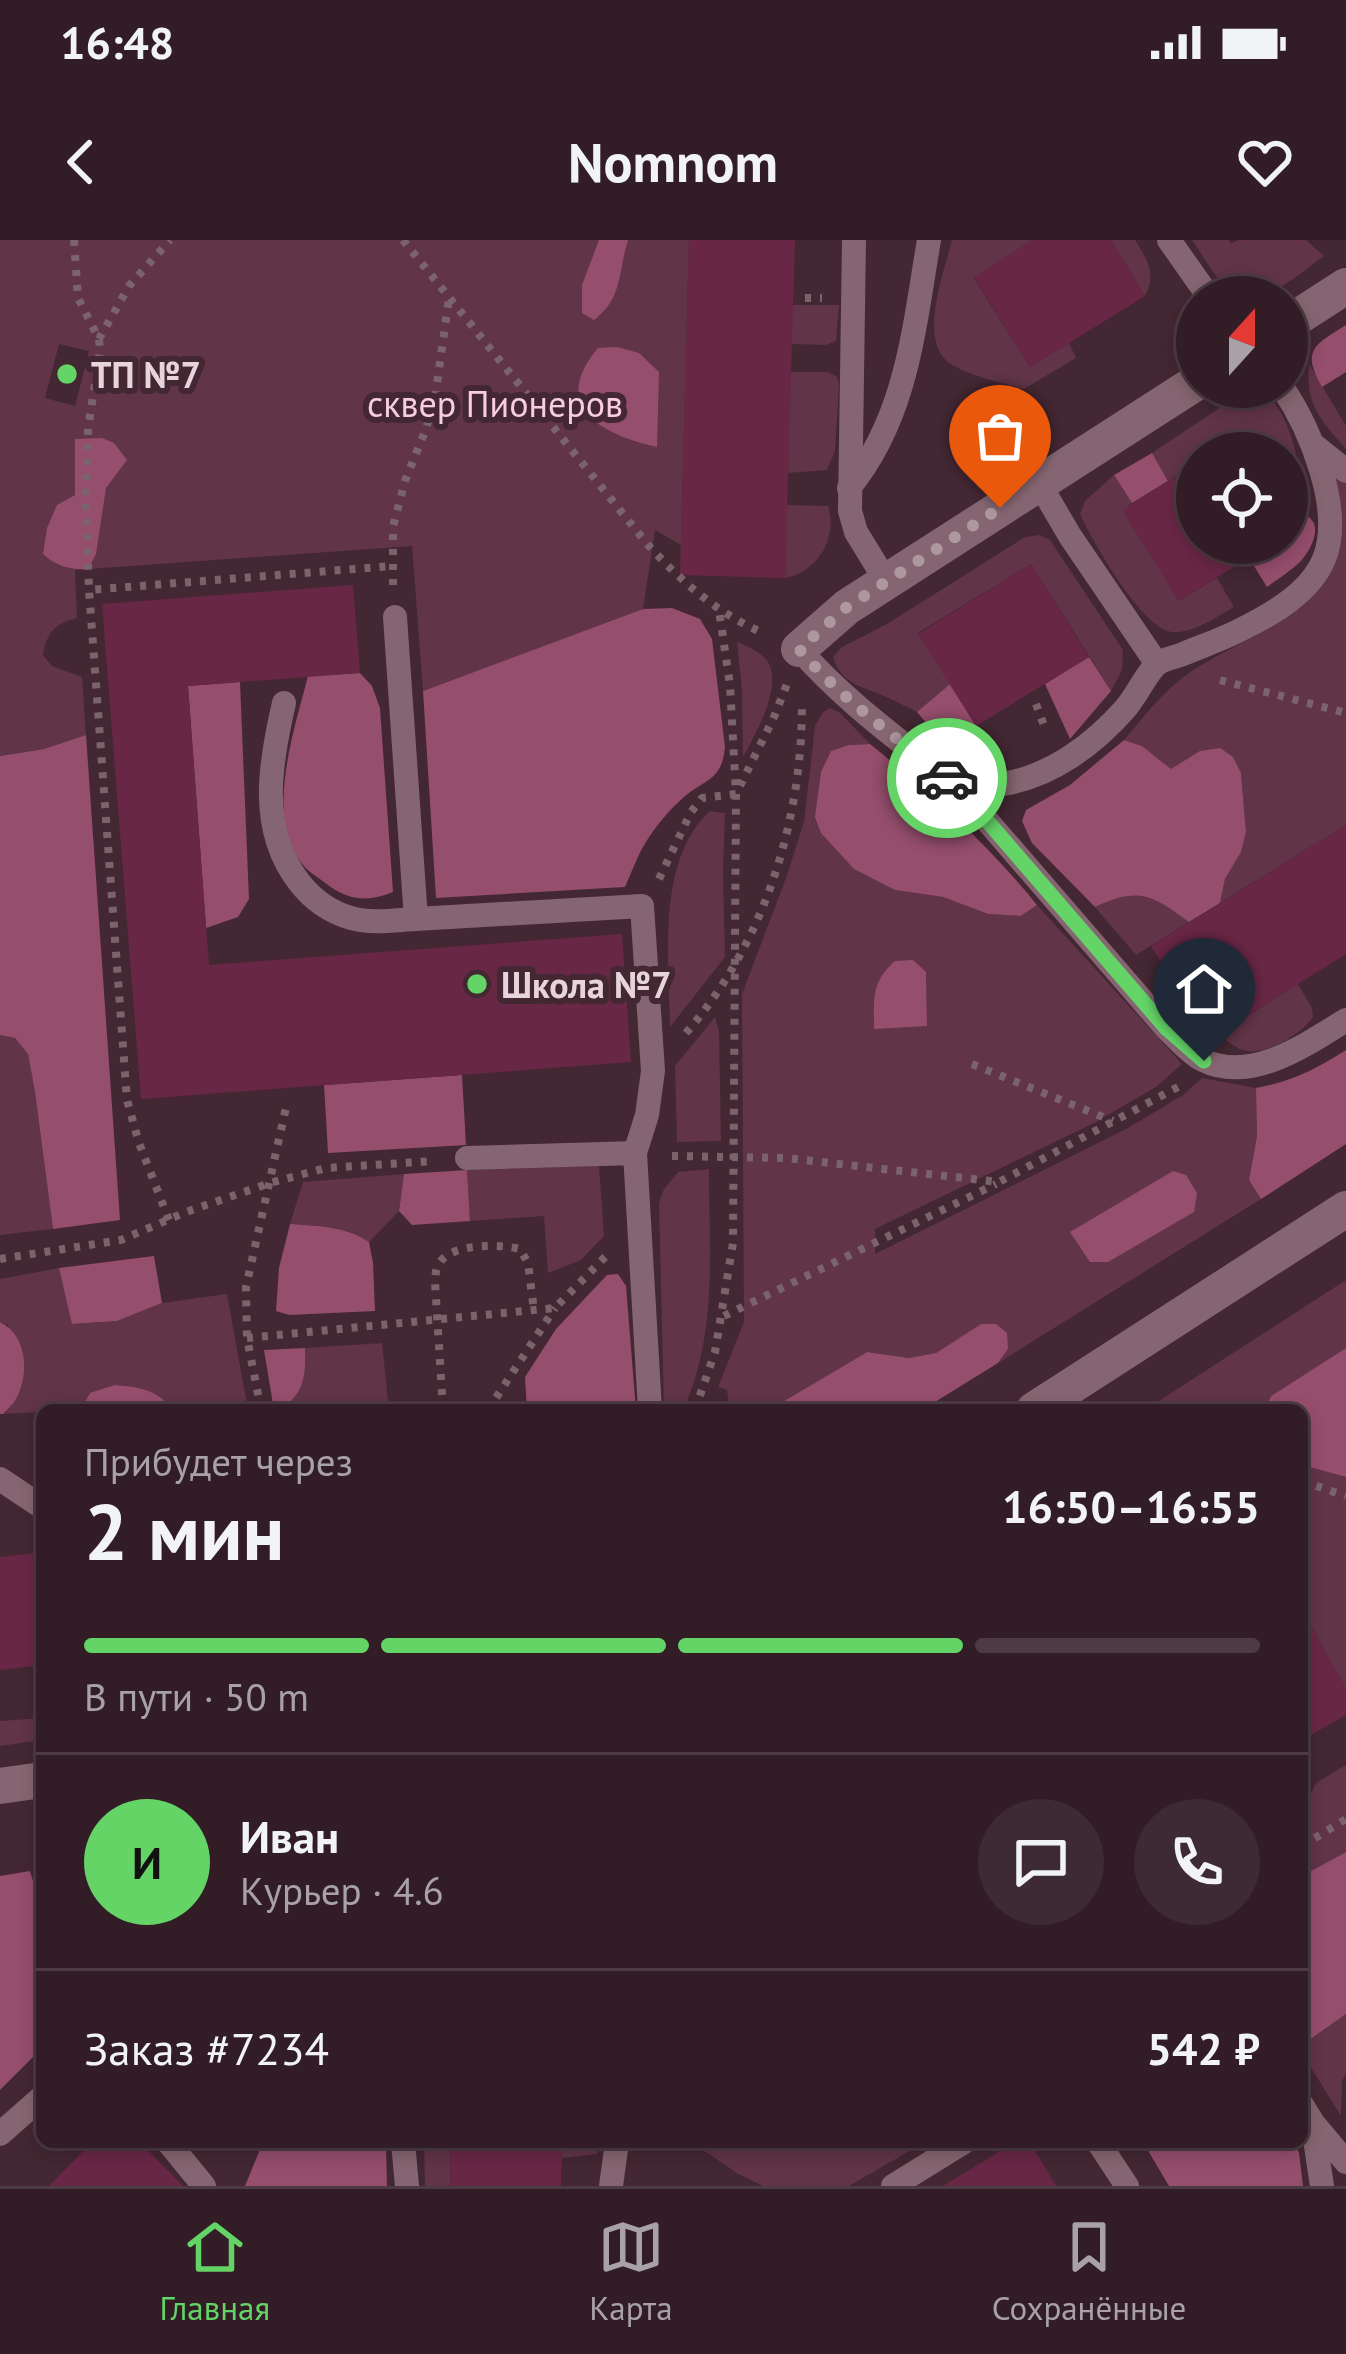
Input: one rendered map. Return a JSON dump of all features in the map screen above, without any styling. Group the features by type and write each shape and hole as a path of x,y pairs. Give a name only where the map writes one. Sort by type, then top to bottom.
{"street":[{"path":"1308,310 1346,286"},
{"path":"799,649 847,607 1176,395"},
{"path":"1043,1404 1346,1209"},
{"path":"0,1786 36,1781"}],"lane":[{"path":"854,240 850,511 856,532 886,581"},
{"path":"849,488 879,444 902,390 929,240"},
{"path":"1169,240 1194,276"},
{"path":"958,787 1004,784 1058,764 1104,731 1157,664 1239,631 1303,589 1324,558 1329,521 1315,446 1296,408"},
{"path":"1315,446 1346,471"},
{"path":"1039,483 1157,664"},
{"path":"395,617 416,919"},
{"path":"799,649 844,695 958,787 1166,1028 1204,1061 1248,1066 1270,1061 1346,1020"},
{"path":"284,704 275,740 271,796 278,847 309,895 347,917 367,921 642,906 653,1071 635,1153 650,1404"},
{"path":"467,1159 635,1153"},
{"path":"0,1479 36,1503"},
{"path":"0,2134 36,2102"},
{"path":"1308,2115 1346,2162"},
{"path":"1308,2119 1322,2186"},
{"path":"173,2148 204,2186"},
{"path":"404,2148 407,2186"},
{"path":"610,2186 616,2148"},
{"path":"893,2186 954,2148"},
{"path":"1102,2148 1127,2186"}],"path":[{"path":"74,240 79,298 100,352 88,428 89,590 128,1100 169,1220"},
{"path":"99,340 129,286 170,240"},
{"path":"403,240 648,545 694,592 719,610 799,649"},
{"path":"395,617 391,544 397,508 435,398 449,298"},
{"path":"89,590 392,566"},
{"path":"697,1404 715,1352 733,1243 736,794 730,685 719,610"},
{"path":"736,794 774,718 799,649"},
{"path":"653,1071 733,969 770,890 793,803 802,744 799,649"},
{"path":"1157,664 1346,713"},
{"path":"671,857 702,798 736,794"},
{"path":"722,1316 1115,1121 1180,1086 1204,1061"},
{"path":"972,1064 1115,1121"},
{"path":"260,1404 247,1338 246,1287 287,1103"},
{"path":"679,1156 838,1163 999,1182"},
{"path":"0,1258 121,1240 270,1183 326,1168 420,1162"},
{"path":"492,1404 555,1308 639,1222"},
{"path":"443,1404 435,1282 445,1256 503,1246 520,1249 528,1263 533,1311"},
{"path":"247,1338 555,1308"},
{"path":"1308,1482 1346,1496"},
{"path":"1308,1842 1346,1819"}],"green space":[{"name":"сквер Пионеров","path":"0,240 689,240 681,545 655,530 643,609 423,691 412,546 75,570 77,618 53,630 43,655 52,666 82,677 86,735 44,749 0,756","holes":["59,344 89,351 75,406 45,398"]},
{"path":"952,240 1033,240 974,278 1030,367 1069,343 1076,358 1024,389 978,376 941,355 934,324"},
{"path":"1111,240 1135,240 1150,274 1145,296"},
{"path":"1192,240 1229,240 1231,244 1238,240 1306,240 1324,256 1298,276 1217,276"},
{"path":"792,305 839,305 836,341 791,344"},
{"path":"1309,364 1346,426 1346,449 1322,420 1308,378"},
{"path":"790,372 828,372 837,377 835,451 827,470 788,473"},
{"path":"1220,408 1278,408 1289,432 1184,432"},
{"path":"1176,437 1176,476 1168,481 1152,453"},
{"path":"1114,475 1132,503 1123,511 1179,601 1217,578 1234,607 1180,632 1160,627 1147,617 1095,544 1080,514 1085,501"},
{"path":"1338,476 1346,482 1346,825 1220,903 1246,832 1241,773 1171,769 1142,746 1124,740 1181,679 1288,616 1323,584 1336,557 1331,481"},
{"path":"787,505 828,506 830,529 816,561 785,578"},
{"path":"1040,535 1050,540 1123,650 1122,670 1111,691 1031,564 918,633 950,684 917,712 857,685 840,672 833,657 842,647 1025,537"},
{"path":"737,642 763,656 772,674 765,711 743,757 742,691"},
{"path":"830,708 870,744 849,745 895,890 943,897 988,914 1021,916 1037,905 1182,1064 1156,1087 1094,1123 875,1229 875,1254 1128,1128 1202,1078 1256,1088 1257,1136 1249,1180 1261,1199 998,1363 1008,1349 981,1324 936,1353 909,1358 867,1352 779,1404 729,1404 727,1390 718,1387 744,1322 742,994 804,822 815,726","holes":["895,961 926,973 927,1025"]},
{"path":"710,811 725,813 725,957 670,1027 668,943 673,883 693,832"},
{"path":"1140,894 1161,901 1189,922 1136,955 1095,907 1118,895"},
{"path":"1298,984 1313,1017 1292,1037 1252,1051 1218,1034"},
{"path":"715,1017 721,1141 677,1142 675,1066"},
{"path":"0,1035 15,1038 28,1054 53,1229 0,1235"},
{"path":"599,1166 604,1236 581,1260 548,1273 544,1216 470,1221 467,1170"},
{"path":"709,1169 709,1292 702,1352 685,1404 664,1404 659,1203 678,1172"},
{"path":"404,1174 399,1211 369,1242 341,1230 290,1224 303,1182"},
{"path":"59,1268 73,1324 117,1321 162,1303 227,1294 247,1404 168,1404 90,1393 84,1404 36,1404 36,1412 3,1414 16,1400 8,1325 0,1322 0,1279"},
{"path":"1346,1280 1346,1348 1271,1396 1268,1404 1154,1404"},
{"path":"382,1343 388,1404 286,1404 300,1384 305,1348"},
{"path":"1308,1467 1346,1477 1346,1689 1308,1621"},
{"path":"36,1718 36,1741 0,1746 0,1721"},
{"path":"1346,1765 1346,1852 1308,1873 1308,1800 1316,1783"},
{"path":"1346,2014 1341,2116 1308,2063 1308,2041"},
{"path":"424,2148 451,2148 450,2186 425,2186"},
{"path":"562,2148 599,2148 597,2154 562,2158"},
{"path":"700,2148 915,2148 849,2186 763,2186"}],"shaded area":[{"path":"599,240 628,240 615,293 594,320 582,313 582,285"},
{"path":"1346,325 1346,372 1322,387 1312,365 1314,350"},
{"path":"598,348 639,353 659,372 657,447 601,426 580,402 584,369"},
{"path":"102,438 114,443 127,460 106,488 96,554 88,569 75,569 43,554 47,528 57,505 75,495 75,439"},
{"path":"1152,453 1168,481 1132,503 1114,475"},
{"path":"1308,517 1315,532 1308,550"},
{"path":"1253,564 1298,564 1289,572 1267,587"},
{"path":"672,608 700,619 712,639 725,747 721,766 712,777 684,797 659,824 625,887 436,898 423,691 643,609"},
{"path":"1089,657 1111,691 1070,739 1045,684"},
{"path":"360,673 372,686 380,708 393,892 374,898 340,893 316,876 291,846 285,823 290,747 308,676"},
{"path":"240,682 249,899 238,917 206,928 188,686"},
{"path":"950,684 976,726 954,742 934,732 917,712"},
{"path":"86,735 120,1220 53,1229 28,1054 15,1038 0,1035 0,756 44,749"},
{"path":"1124,740 1142,746 1171,769 1200,751 1220,748 1233,757 1241,773 1246,832 1241,852 1225,879 1220,903 1189,922 1145,896 1123,897 1095,907 1032,843 1022,821 1026,810 1070,785"},
{"path":"870,744 958,820 1037,905 1021,916 988,914 943,897 895,890 854,869 821,833 815,817 821,772 831,751"},
{"path":"913,960 926,972 927,1026 874,1029 874,1000 882,976 895,961"},
{"path":"1346,1050 1346,1144 1261,1199 1249,1180 1257,1136 1256,1088 1303,1074"},
{"path":"462,1075 466,1145 328,1153 324,1085"},
{"path":"467,1170 470,1221 412,1225 399,1211 404,1174"},
{"path":"1173,1171 1186,1175 1197,1193 1194,1212 1108,1262 1090,1262 1070,1232"},
{"path":"290,1224 341,1230 369,1242 375,1311 289,1315 276,1311 279,1268"},
{"path":"154,1256 162,1303 117,1321 72,1324 59,1268"},
{"path":"618,1274 626,1286 636,1404 527,1404 525,1377 556,1329 607,1275"},
{"path":"0,1322 21,1345 24,1367 16,1399 3,1414 0,1414"},
{"path":"981,1324 996,1324 1007,1333 1008,1349 998,1363 932,1404 779,1404 867,1352 909,1358 936,1353"},
{"path":"305,1348 301,1386 287,1404 273,1404 264,1350"},
{"path":"1346,1348 1346,1477 1308,1467 1308,1404 1268,1404 1271,1396"},
{"path":"115,1385 139,1388 167,1404 84,1404 90,1393"},
{"path":"1346,1852 1346,2014 1308,2041 1308,1873"},
{"path":"30,1871 36,1892 36,2054 0,2090 0,1876"},
{"path":"261,2148 386,2148 387,2186 245,2186"},
{"path":"1147,2148 1297,2148 1299,2153 1303,2186 1169,2186"}],"building":[{"path":"689,240 795,240 785,578 680,575"},
{"path":"1033,240 1111,240 1145,296 1030,367 974,277"},
{"path":"1176,476 1176,564 1239,564 1179,601 1122,510"},
{"path":"1031,564 1089,657 976,726 918,634"},
{"name":"Школа №7","path":"353,585 360,673 188,686 209,965 622,934 631,1062 141,1099 102,604"},
{"path":"1346,825 1346,954 1209,1039 1151,946"},
{"path":"36,1553 36,1666 0,1670 0,1557"},
{"path":"1308,1621 1346,1689 1346,1715 1308,1737"},
{"path":"86,2148 146,2148 183,2186 49,2186"},
{"path":"451,2148 562,2148 561,2186 450,2186"},
{"path":"1005,2148 1034,2148 1056,2186 943,2186"}],"way so far":[{"path":"947,778 877,724 799,649 847,607 1000,508"}],"place":[{"name":"ТП №7","path":"67,374"},
{"name":"Школа №7","path":"477,984"}],"route":[{"path":"947,778 1166,1028 1204,1061"}]}
